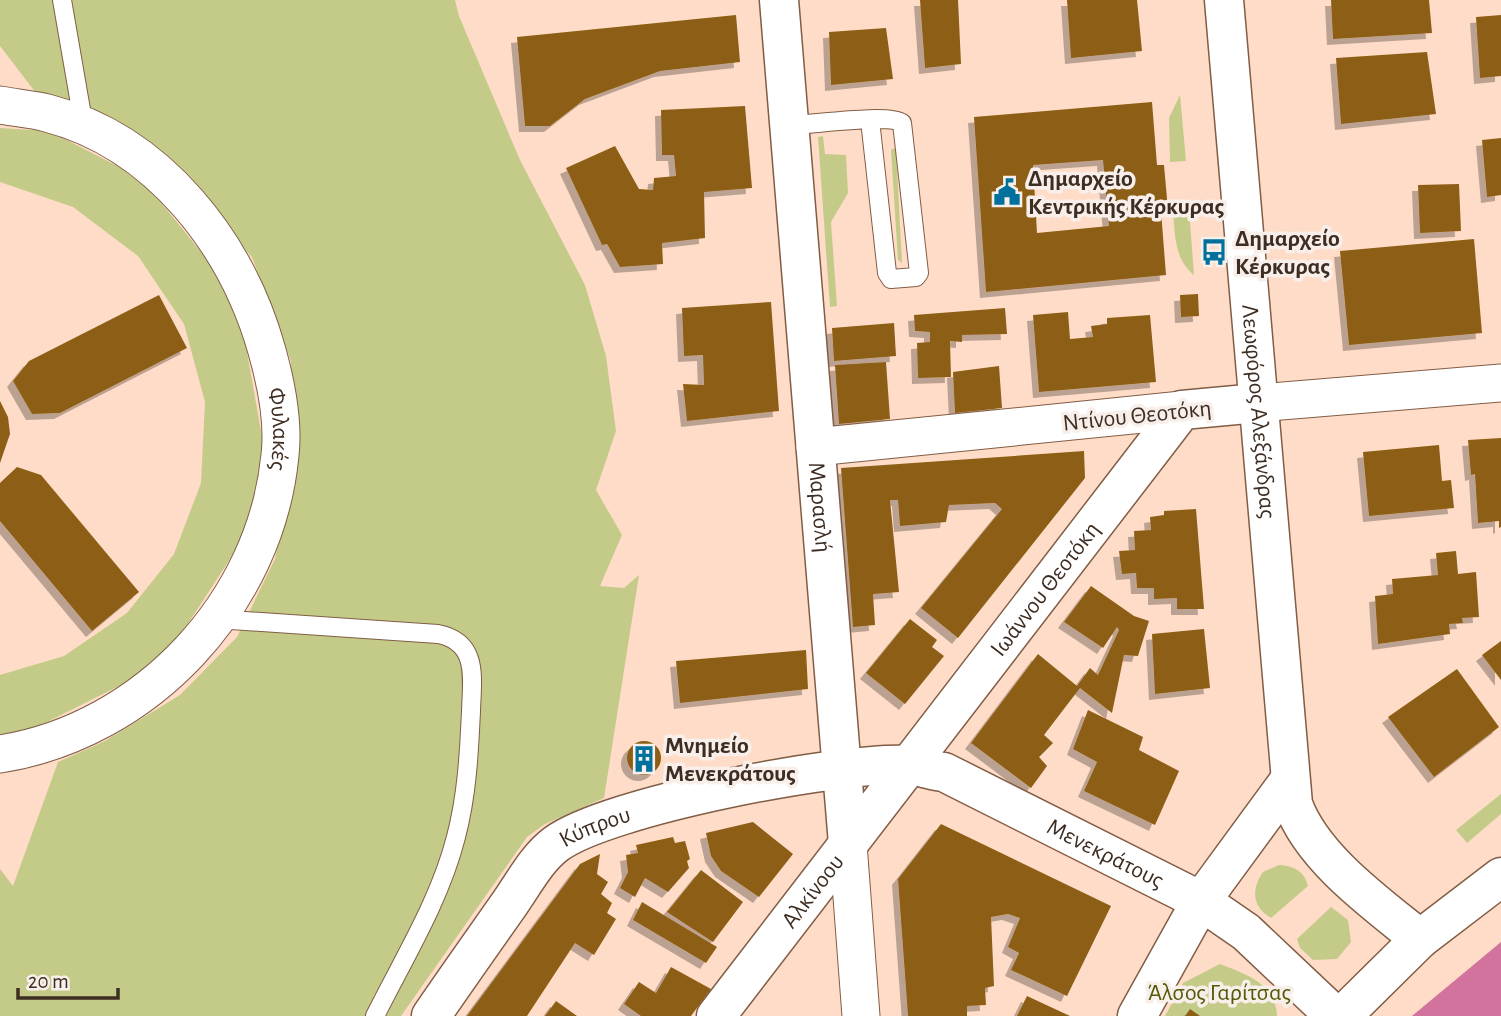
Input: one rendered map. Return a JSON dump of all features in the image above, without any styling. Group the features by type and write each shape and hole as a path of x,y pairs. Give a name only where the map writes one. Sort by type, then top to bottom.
{"street":[{"name":"Μαρασλή","path":"779,0 861,1016"},
{"name":"Λεωφόρος Αλεξάνδρας","path":"1224,0 1289,781 1299,819 1314,839 1350,879 1420,939"},
{"name":"Φυλακές","path":"0,106 47,113 84,127 137,157 176,189 209,226 236,271 257,315 270,363 281,455 254,556 216,619 186,658 144,693 51,742 0,754"},
{"name":"Ντίνου Θεοτόκη","path":"815,447 1182,410 1501,383"},
{"name":"Ιωάννου Θεοτόκη","path":"908,765 1182,410"},
{"name":"Μενεκράτους","path":"841,770 908,765 944,772 1201,901 1246,932 1335,1016"},
{"name":"Αλκίνοου","path":"716,1016 908,765"},
{"name":"Κύπρου","path":"431,1016 532,871 554,846 573,833 611,818 727,790 841,770"},
{"path":"1137,1016 1201,901 1289,781"},
{"path":"1342,1016 1420,939 1501,877"}],"lane":[{"path":"62,0 84,127"},
{"path":"789,125 870,120 897,120 902,123 919,272 916,277 891,279 887,273 870,120"},
{"path":"216,619 438,634 459,641 471,660 467,787 456,839 436,894 375,1016"}],"green space":[{"path":"0,0 455,0 459,16 520,160 585,285 606,356 616,431 596,490 622,535 600,586 624,588 639,575 604,798 545,824 527,837 401,1016 0,1016 0,869 13,886 58,762 105,741 180,695 237,637 275,559 292,476 291,361 252,257 140,144 36,93 0,46"},
{"path":"1180,95 1186,161 1170,162 1169,118"},
{"path":"0,128 49,131 141,178 237,296 264,448 245,536 161,665 27,732 0,734 0,675 64,656 127,613 174,554 201,483 205,402 184,324 138,256 73,207 0,182"},
{"path":"823,136 825,154 846,155 848,193 831,222 837,306 830,307 818,137"},
{"path":"894,148 902,263 898,260 891,150"},
{"path":"1189,209 1194,275 1187,269 1179,254 1174,228 1173,211"},
{"path":"1501,794 1501,814 1467,843 1456,830"},
{"path":"1279,865 1298,870 1308,886 1271,918 1260,909 1255,891 1263,872"},
{"path":"1331,907 1348,920 1351,942 1337,959 1313,960 1300,948 1297,939"},
{"name":"Άλσος Γαρίτσας","path":"1220,964 1258,981 1271,995 1277,1016 1165,1016 1183,983"}],"shaded area":[{"path":"1501,942 1501,1016 1412,1016"}],"building":[{"path":"920,0 958,0 961,64 925,68"},
{"path":"1067,0 1137,0 1142,51 1071,58"},
{"path":"1331,0 1429,0 1432,33 1333,39"},
{"path":"736,15 740,62 660,71 585,99 550,126 525,126 517,37"},
{"path":"1501,15 1501,76 1480,78 1476,17"},
{"path":"886,28 893,79 831,85 829,32"},
{"path":"1427,52 1436,114 1341,124 1336,58"},
{"name":"Δημαρχείο Κεντρικής Κέρκυρας","path":"1152,102 1157,165 1164,165 1168,210 1161,211 1166,275 986,292 974,117","holes":["1103,160 1109,226 1037,233 1033,165"]},
{"path":"745,106 752,188 704,192 705,238 662,243 663,264 620,267 607,244 602,245 566,168 615,146 639,189 653,190 654,178 676,176 674,155 662,155 661,110"},
{"path":"1501,138 1501,195 1487,197 1482,140"},
{"path":"1459,184 1461,231 1420,233 1418,185"},
{"path":"1474,239 1482,333 1349,345 1340,251"},
{"path":"1198,294 1199,316 1181,317 1180,295"},
{"path":"159,295 187,348 60,413 32,414 13,381 29,361"},
{"path":"771,302 779,411 687,421 683,384 704,385 703,355 684,356 682,308"},
{"path":"1005,308 1007,334 962,335 962,342 950,341 951,377 918,378 917,343 930,342 930,332 915,331 914,315"},
{"path":"1068,312 1070,339 1093,337 1091,326 1107,324 1107,318 1150,315 1156,382 1039,392 1033,315"},
{"path":"894,323 896,356 834,361 832,328"},
{"path":"886,362 890,419 839,424 835,365"},
{"path":"999,366 1002,408 955,413 953,372"},
{"path":"0,401 8,417 10,434 0,463"},
{"path":"1501,438 1499,528 1499,521 1478,523 1475,474 1471,475 1468,440"},
{"path":"1439,445 1442,481 1451,480 1454,508 1369,516 1363,452"},
{"path":"1084,451 1085,478 958,638 921,608 1002,509 995,503 949,505 946,522 900,526 898,500 890,500 899,592 873,594 875,625 853,627 841,468"},
{"path":"17,467 41,475 139,592 92,631 0,521 0,483"},
{"path":"1196,509 1204,609 1177,609 1177,598 1154,599 1154,588 1137,588 1136,573 1122,574 1119,551 1135,550 1134,531 1151,530 1150,517 1164,515 1164,511"},
{"path":"1456,551 1458,574 1476,572 1479,617 1462,618 1463,623 1449,624 1450,634 1378,644 1375,596 1393,594 1392,579 1438,575 1436,553"},
{"path":"1091,586 1134,616 1149,621 1138,656 1124,655 1112,713 1080,688 1044,735 1053,743 1039,757 1047,766 1031,788 971,743 1038,654 1077,686 1090,668 1098,675 1119,630 1117,627 1103,648 1064,622"},
{"path":"910,619 937,640 932,647 944,656 905,704 866,673"},
{"path":"1204,629 1210,688 1155,694 1152,634"},
{"path":"1501,641 1501,680 1482,655"},
{"path":"806,650 808,689 680,703 676,661"},
{"path":"1457,669 1499,727 1434,777 1388,717"},
{"path":"1088,710 1143,737 1139,750 1179,771 1155,825 1084,791 1097,762 1073,749"},
{"name":"Μνημείο Μενεκράτους","path":"644,741 656,746 661,758 656,770 644,775 632,770 627,758 632,746"},
{"path":"753,822 793,854 759,897 721,871 711,856 706,833"},
{"path":"941,824 1111,906 1067,996 1011,970 1019,953 1008,947 1020,918 1008,914 991,917 994,986 985,988 986,1005 967,1006 967,1016 908,1016 898,879"},
{"path":"673,837 675,843 685,841 690,859 687,861 689,868 668,892 645,878 635,897 620,888 628,872 626,855 638,853 636,845"},
{"path":"600,854 597,874 608,882 601,894 612,903 607,913 616,919 594,955 575,943 527,1016 467,1016 580,864"},
{"path":"701,870 743,902 713,942 667,912"},
{"path":"642,902 717,947 706,963 633,920"},
{"path":"671,967 711,989 691,1016 641,1016 624,1004 639,982 656,993"},
{"path":"1027,996 1070,1016 1017,1016"},
{"path":"556,1001 577,1016 545,1016"},
{"path":"1190,1009 1200,1016 1185,1016"}],"place":[{"name":"Δημαρχείο Κεντρικής Κέρκυρας","path":"1007,192"},
{"name":"Δημαρχείο Κέρκυρας","path":"1214,252"},
{"name":"Μνημείο Μενεκράτους","path":"644,759"}]}
